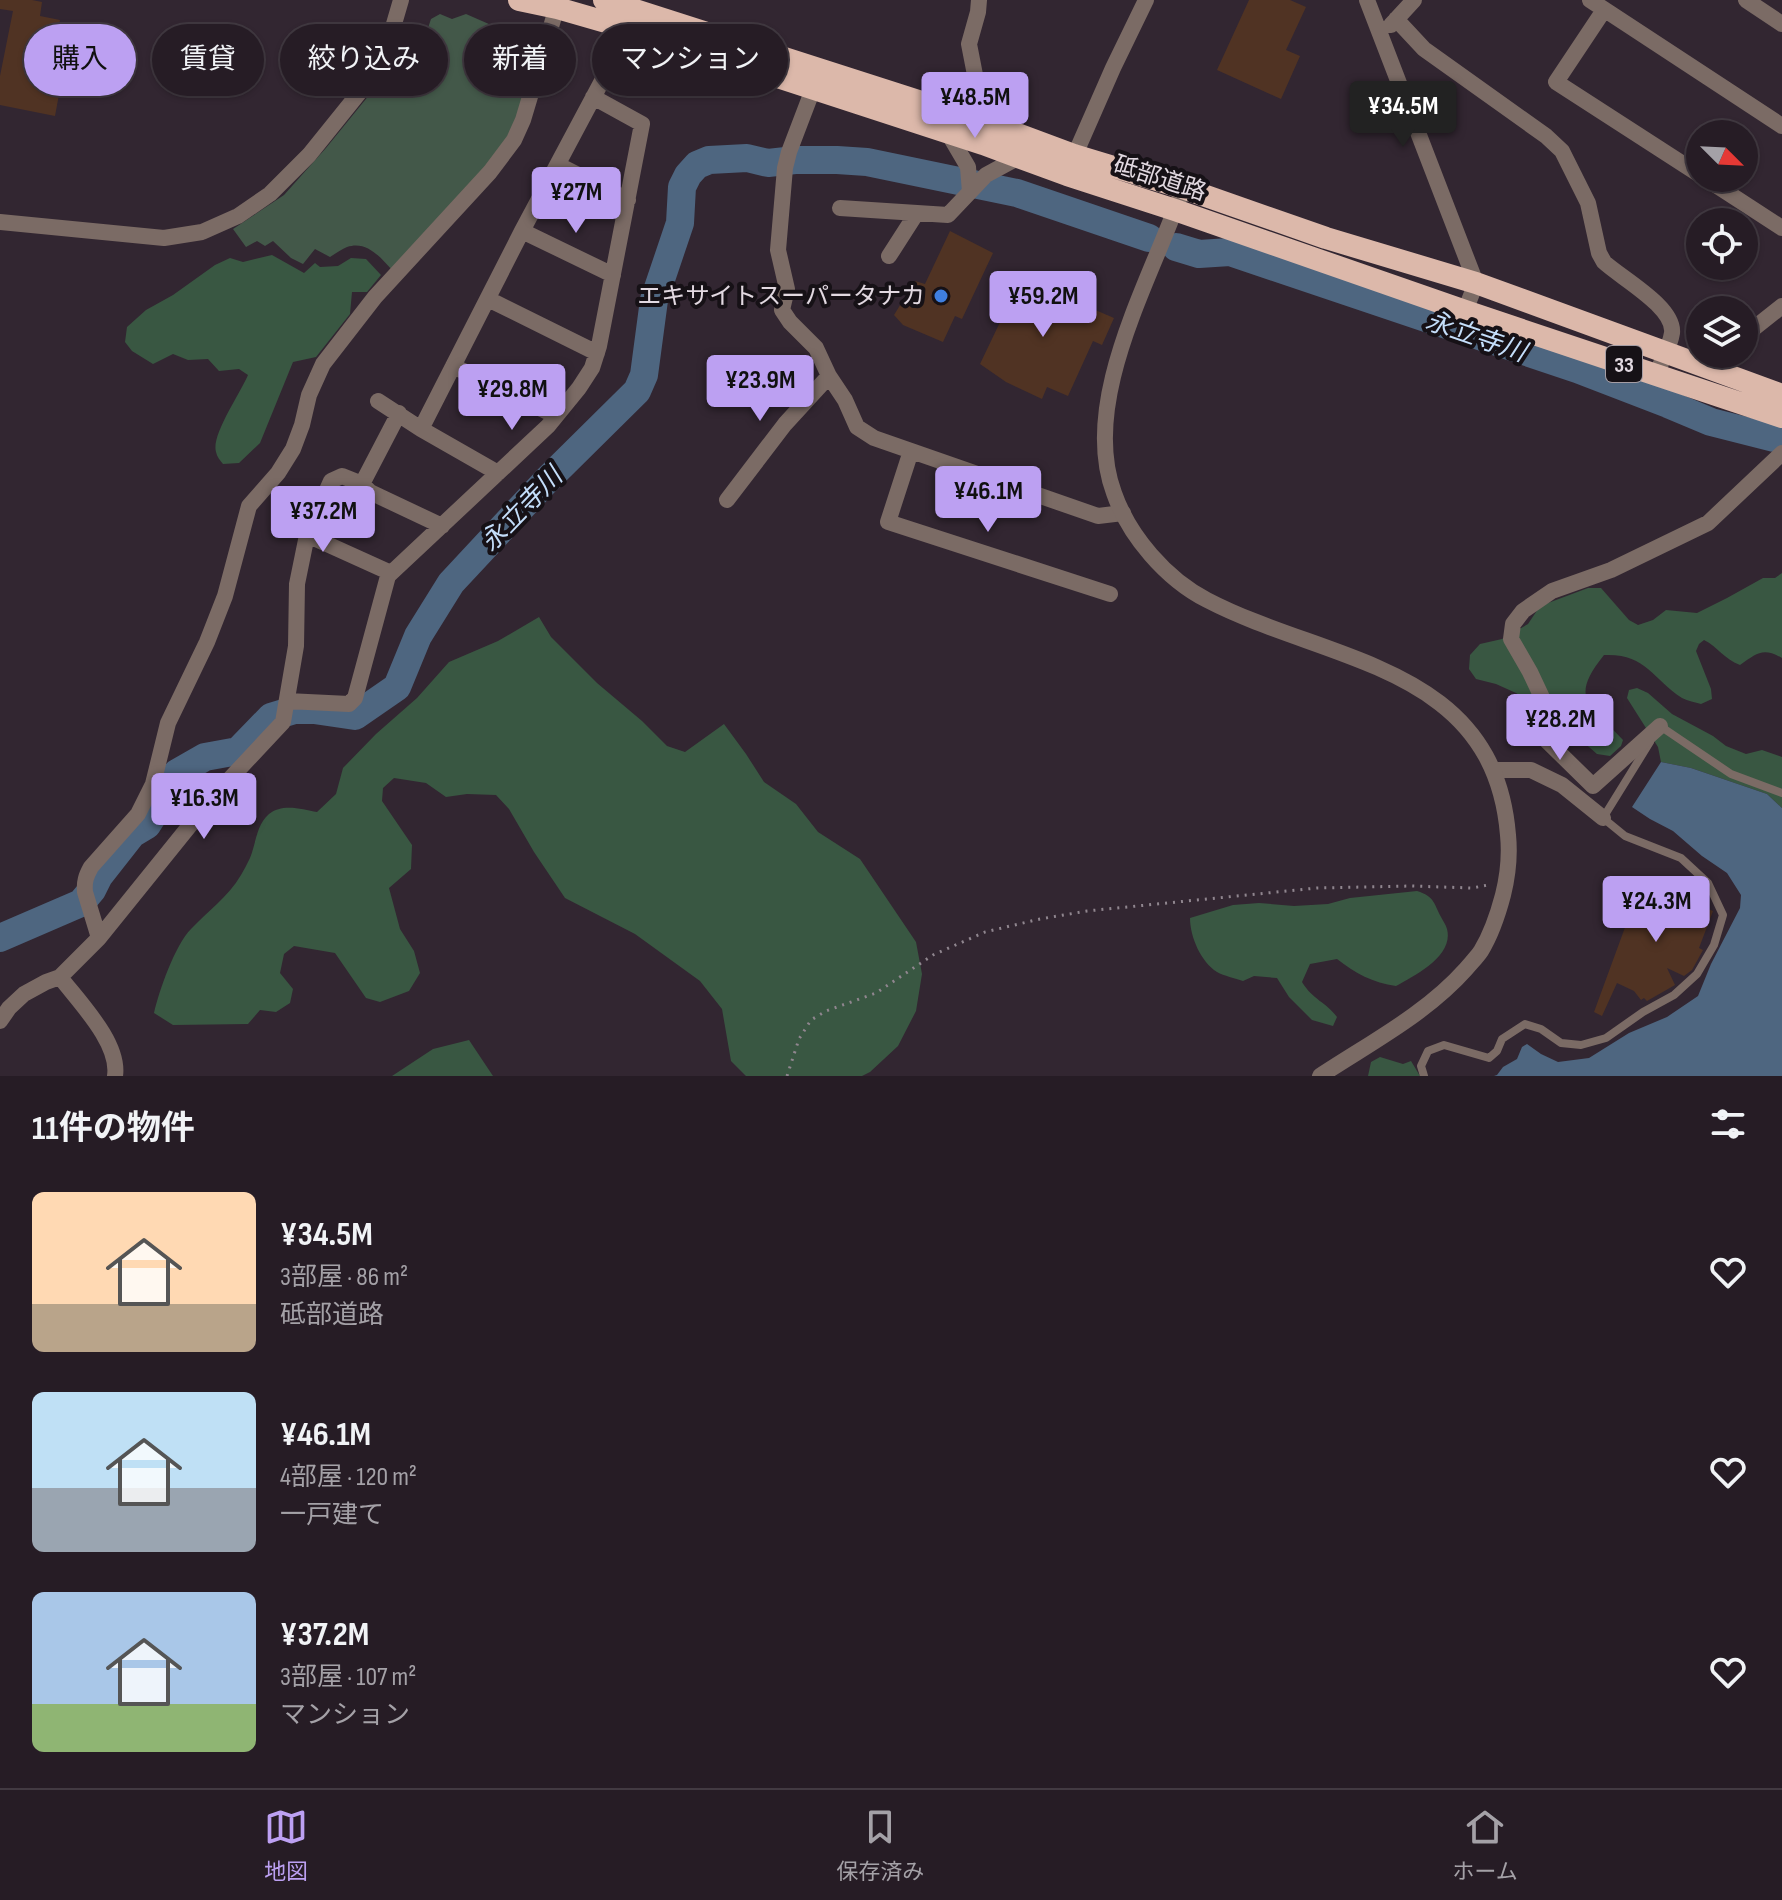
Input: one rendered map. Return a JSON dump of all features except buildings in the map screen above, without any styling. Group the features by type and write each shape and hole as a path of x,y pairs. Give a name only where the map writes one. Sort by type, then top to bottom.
{"highway":[{"name":"砥部道路","path":"519,0 558,4 634,20 986,134 1070,165 1175,210 1782,417"},
{"name":"砥部道路","path":"604,0 634,20 813,89 948,133 986,134 1019,157 1183,188 1326,238 1476,283 1782,395"}],"street":[{"path":"0,222 164,238 202,232 238,216 270,194 309,155 363,88 389,41 401,0"},
{"path":"979,0 969,44 986,134"},
{"path":"1070,165 1146,0"},
{"path":"1367,0 1476,283 1465,311"},
{"path":"1381,36 1414,0"},
{"path":"1590,0 1782,126"},
{"path":"1746,0 1782,24"},
{"path":"99,938 84,884 91,867 138,814 153,784 168,723 207,642 225,596 249,506 278,473 293,449 309,395 323,364 375,297 490,172 514,140 523,120 558,4"},
{"path":"1604,10 1556,82 1686,166"},
{"path":"1396,19 1424,49 1546,136 1562,151 1588,203 1599,253 1604,262 1656,303 1672,324 1672,334 1656,375"},
{"path":"421,429 634,20"},
{"path":"813,89 787,160 778,250 787,289 782,310 816,348 857,427 874,438 1098,516 1123,513"},
{"path":"285,710 349,704 355,698 388,576 556,416 592,368 642,124 593,97"},
{"path":"948,133 968,167 970,192"},
{"path":"840,208 948,215 986,175 1019,157"},
{"path":"558,165 628,200"},
{"path":"1183,188 1117,356 1107,406 1104,449 1113,492 1133,533 1166,571 1204,599 1399,676 1437,699 1470,730 1494,770 1506,810 1510,848 1506,882 1497,919 1481,952 1452,985 1419,1011 1320,1076"},
{"path":"1727,192 1782,228"},
{"path":"889,256 916,214"},
{"path":"522,231 613,275"},
{"path":"488,299 597,353"},
{"path":"1758,325 1782,306"},
{"path":"453,366 556,416"},
{"path":"1733,377 1737,368"},
{"path":"727,500 785,424 829,376"},
{"path":"378,401 498,473"},
{"path":"362,484 399,413"},
{"path":"911,451 888,522 1110,594"},
{"path":"1660,726 1593,786 1542,736 1545,704 1511,639 1513,624 1523,611 1552,591 1611,570 1708,523 1782,453"},
{"path":"0,1021 24,994 60,977 99,938 285,710 296,646 297,584 307,535 331,481 342,476 362,484 370,492 442,526"},
{"path":"307,535 391,573"},
{"path":"1494,770 1531,770 1562,785 1603,818"},
{"path":"60,977 103,1034 111,1051 115,1076"}],"lane":[{"path":"1424,1076 1421,1066 1428,1051 1444,1045 1489,1058 1497,1051 1502,1039 1525,1024 1541,1029 1561,1043 1581,1045 1606,1038 1674,995 1697,974 1714,945 1723,915 1708,883 1681,858 1625,836 1603,818 1660,726 1731,774 1782,793"}],"path":[{"path":"787,1076 799,1039 811,1020 826,1011 876,993 933,955 985,932 1087,911 1317,888 1472,888 1506,882"}],"green space":[{"path":"440,14 452,19 466,14 489,24 464,24 464,96 526,96 519,119 486,170 392,270 373,251 361,246 347,247 330,257 315,249 303,264 291,258 273,241 265,246 257,241 246,247 233,229 284,195 368,96 448,96 448,24 429,24 431,19"},
{"path":"272,255 304,273 315,263 320,267 338,266 351,258 366,259 381,275 367,292 352,292 350,314 316,357 293,362 260,443 239,463 223,464 216,452 218,435 248,375 239,369 219,371 208,359 188,360 173,354 153,364 132,351 125,342 127,327 146,310 215,265 230,258 243,262"},
{"path":"1782,573 1782,658 1765,652 1740,665 1704,640 1696,651 1712,699 1701,704 1684,699 1639,662 1618,655 1604,655 1593,670 1586,693 1594,710 1623,740 1610,756 1597,754 1558,720 1516,693 1476,679 1469,669 1470,655 1480,644 1502,639 1528,624 1540,606 1588,588 1601,588 1629,620 1638,625 1653,620 1666,610 1697,613 1763,578 1775,578"},
{"path":"539,617 551,637 667,746 685,752 724,724 764,782 796,804 818,832 860,859 916,942 922,974 916,1011 898,1046 870,1072 862,1076 746,1076 731,1061 722,1009 700,981 635,934 565,898 509,809 496,795 446,797 426,783 394,778 383,788 382,801 412,845 411,869 389,888 400,929 414,951 420,973 409,991 380,1002 366,998 335,953 294,946 284,954 280,973 293,989 290,1003 276,1012 260,1010 248,1024 173,1025 154,1013 179,946 191,929 236,883 250,858 261,824 269,814 286,808 317,812 336,794 343,768 417,698 449,662 498,641"},
{"path":"1637,688 1648,693 1672,714 1726,746 1746,754 1762,750 1782,757 1782,808 1767,794 1691,768 1661,762 1658,747 1627,698 1629,690"},
{"path":"1417,891 1433,901 1446,926 1448,939 1445,948 1431,964 1396,986 1365,977 1337,959 1310,964 1302,982 1337,1017 1333,1026 1312,1020 1289,997 1277,978 1254,976 1243,981 1211,968 1194,941 1190,918 1233,905 1328,904 1350,898"},
{"path":"469,1040 493,1076 392,1076 433,1049"},
{"path":"1380,1057 1403,1064 1411,1061 1420,1076 1368,1076 1371,1062"}],"water":[{"path":"1661,762 1691,768 1767,794 1782,808 1782,1076 1494,1076 1517,1059 1522,1047 1527,1044 1558,1062 1589,1058 1629,1033 1667,1017 1698,996 1740,908 1741,895 1727,873 1673,831 1632,807"}],"waterway":[{"name":"永立寺川","path":"0,938 81,903 132,834 147,825 154,814 157,796 177,773 205,757 238,751 271,717 294,710 355,716 397,687 418,636 451,583 546,481 637,391 644,375 654,300 680,223 682,187 697,165 709,160 747,158 768,163 795,160 867,162 1017,193 1149,238"},
{"name":"永立寺川","path":"1176,247 1199,254 1230,252 1577,369 1711,422 1774,438"}],"place":[{"name":"エキサイトスーパータナカ","path":"941,296"}]}
